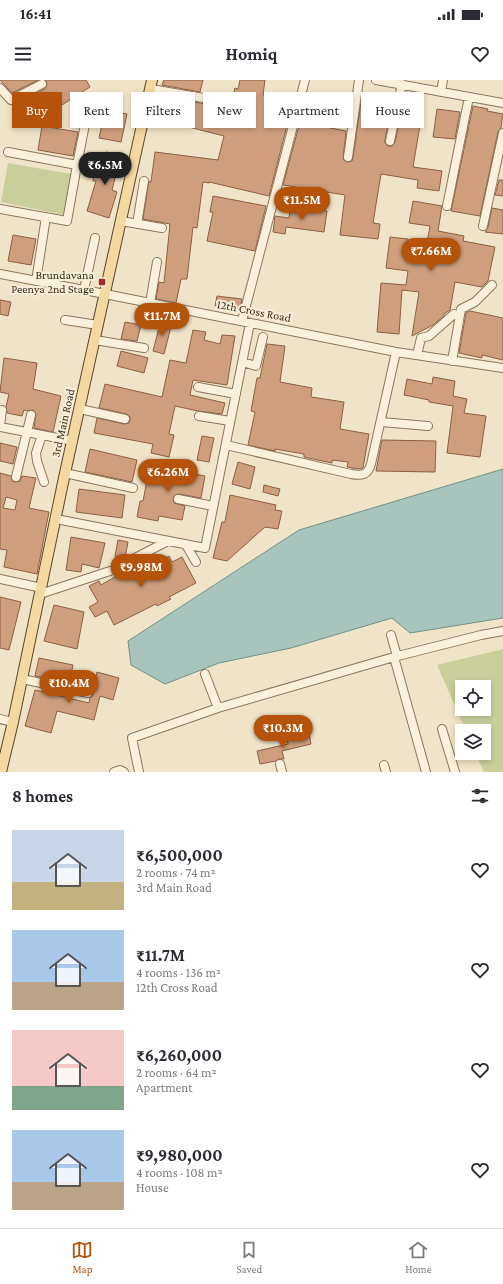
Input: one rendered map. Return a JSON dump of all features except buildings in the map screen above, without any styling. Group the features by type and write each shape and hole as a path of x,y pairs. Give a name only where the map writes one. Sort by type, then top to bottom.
{"main road":[{"name":"3rd Main Road","path":"1,772 151,84"}],"street":[{"path":"56,520 205,548 242,362 246,322 305,80"},
{"path":"348,157 359,80"},
{"path":"376,80 402,84 420,84 441,92 502,103 503,94"},
{"path":"441,92 443,80"},
{"path":"0,88 12,100 42,84"},
{"path":"151,84 203,96"},
{"path":"390,141 402,84"},
{"path":"446,206 469,96"},
{"path":"0,208 66,221 84,128"},
{"path":"483,226 503,133"},
{"path":"8,152 77,165"},
{"path":"137,224 144,181"},
{"path":"36,281 46,217"},
{"path":"121,221 162,228"},
{"path":"84,290 95,238"},
{"path":"150,303 157,262"},
{"name":"12th Cross Road","path":"0,274 396,352 503,368"},
{"path":"452,361 461,309 475,302 492,285"},
{"path":"417,355 421,338 429,336 454,314"},
{"path":"65,320 98,325"},
{"path":"242,362 256,366 263,337"},
{"path":"95,340 144,348"},
{"path":"226,445 360,476 366,474 369,470 396,352"},
{"path":"198,387 236,394"},
{"path":"80,409 125,419"},
{"path":"2,410 0,427 73,441"},
{"path":"16,477 31,414"},
{"path":"199,416 230,421"},
{"path":"380,422 428,426"},
{"path":"42,435 36,453 44,482"},
{"path":"65,473 133,488"},
{"path":"178,499 213,506"},
{"path":"133,559 168,541"},
{"path":"186,545 196,562"},
{"path":"0,579 41,591 110,570"},
{"path":"139,772 132,738 218,708 396,657 481,635 503,631"},
{"path":"391,636 426,772"},
{"path":"204,674 218,708"},
{"path":"22,679 88,693"},
{"path":"0,719 13,722"},
{"path":"442,729 455,772"},
{"path":"114,772 120,770 124,772"}],"green space":[{"path":"8,163 71,174 64,215 1,202"},
{"path":"503,649 503,772 484,772 478,760 491,760 491,724 463,724 459,716 491,716 491,680 455,680 455,706 437,665"}],"water":[{"path":"503,469 503,618 410,633 392,618 291,648 219,663 165,684 131,665 128,641 299,530"}],"place":[{"name":"Brundavana Peenya 2nd Stage","path":"102,282"}]}
